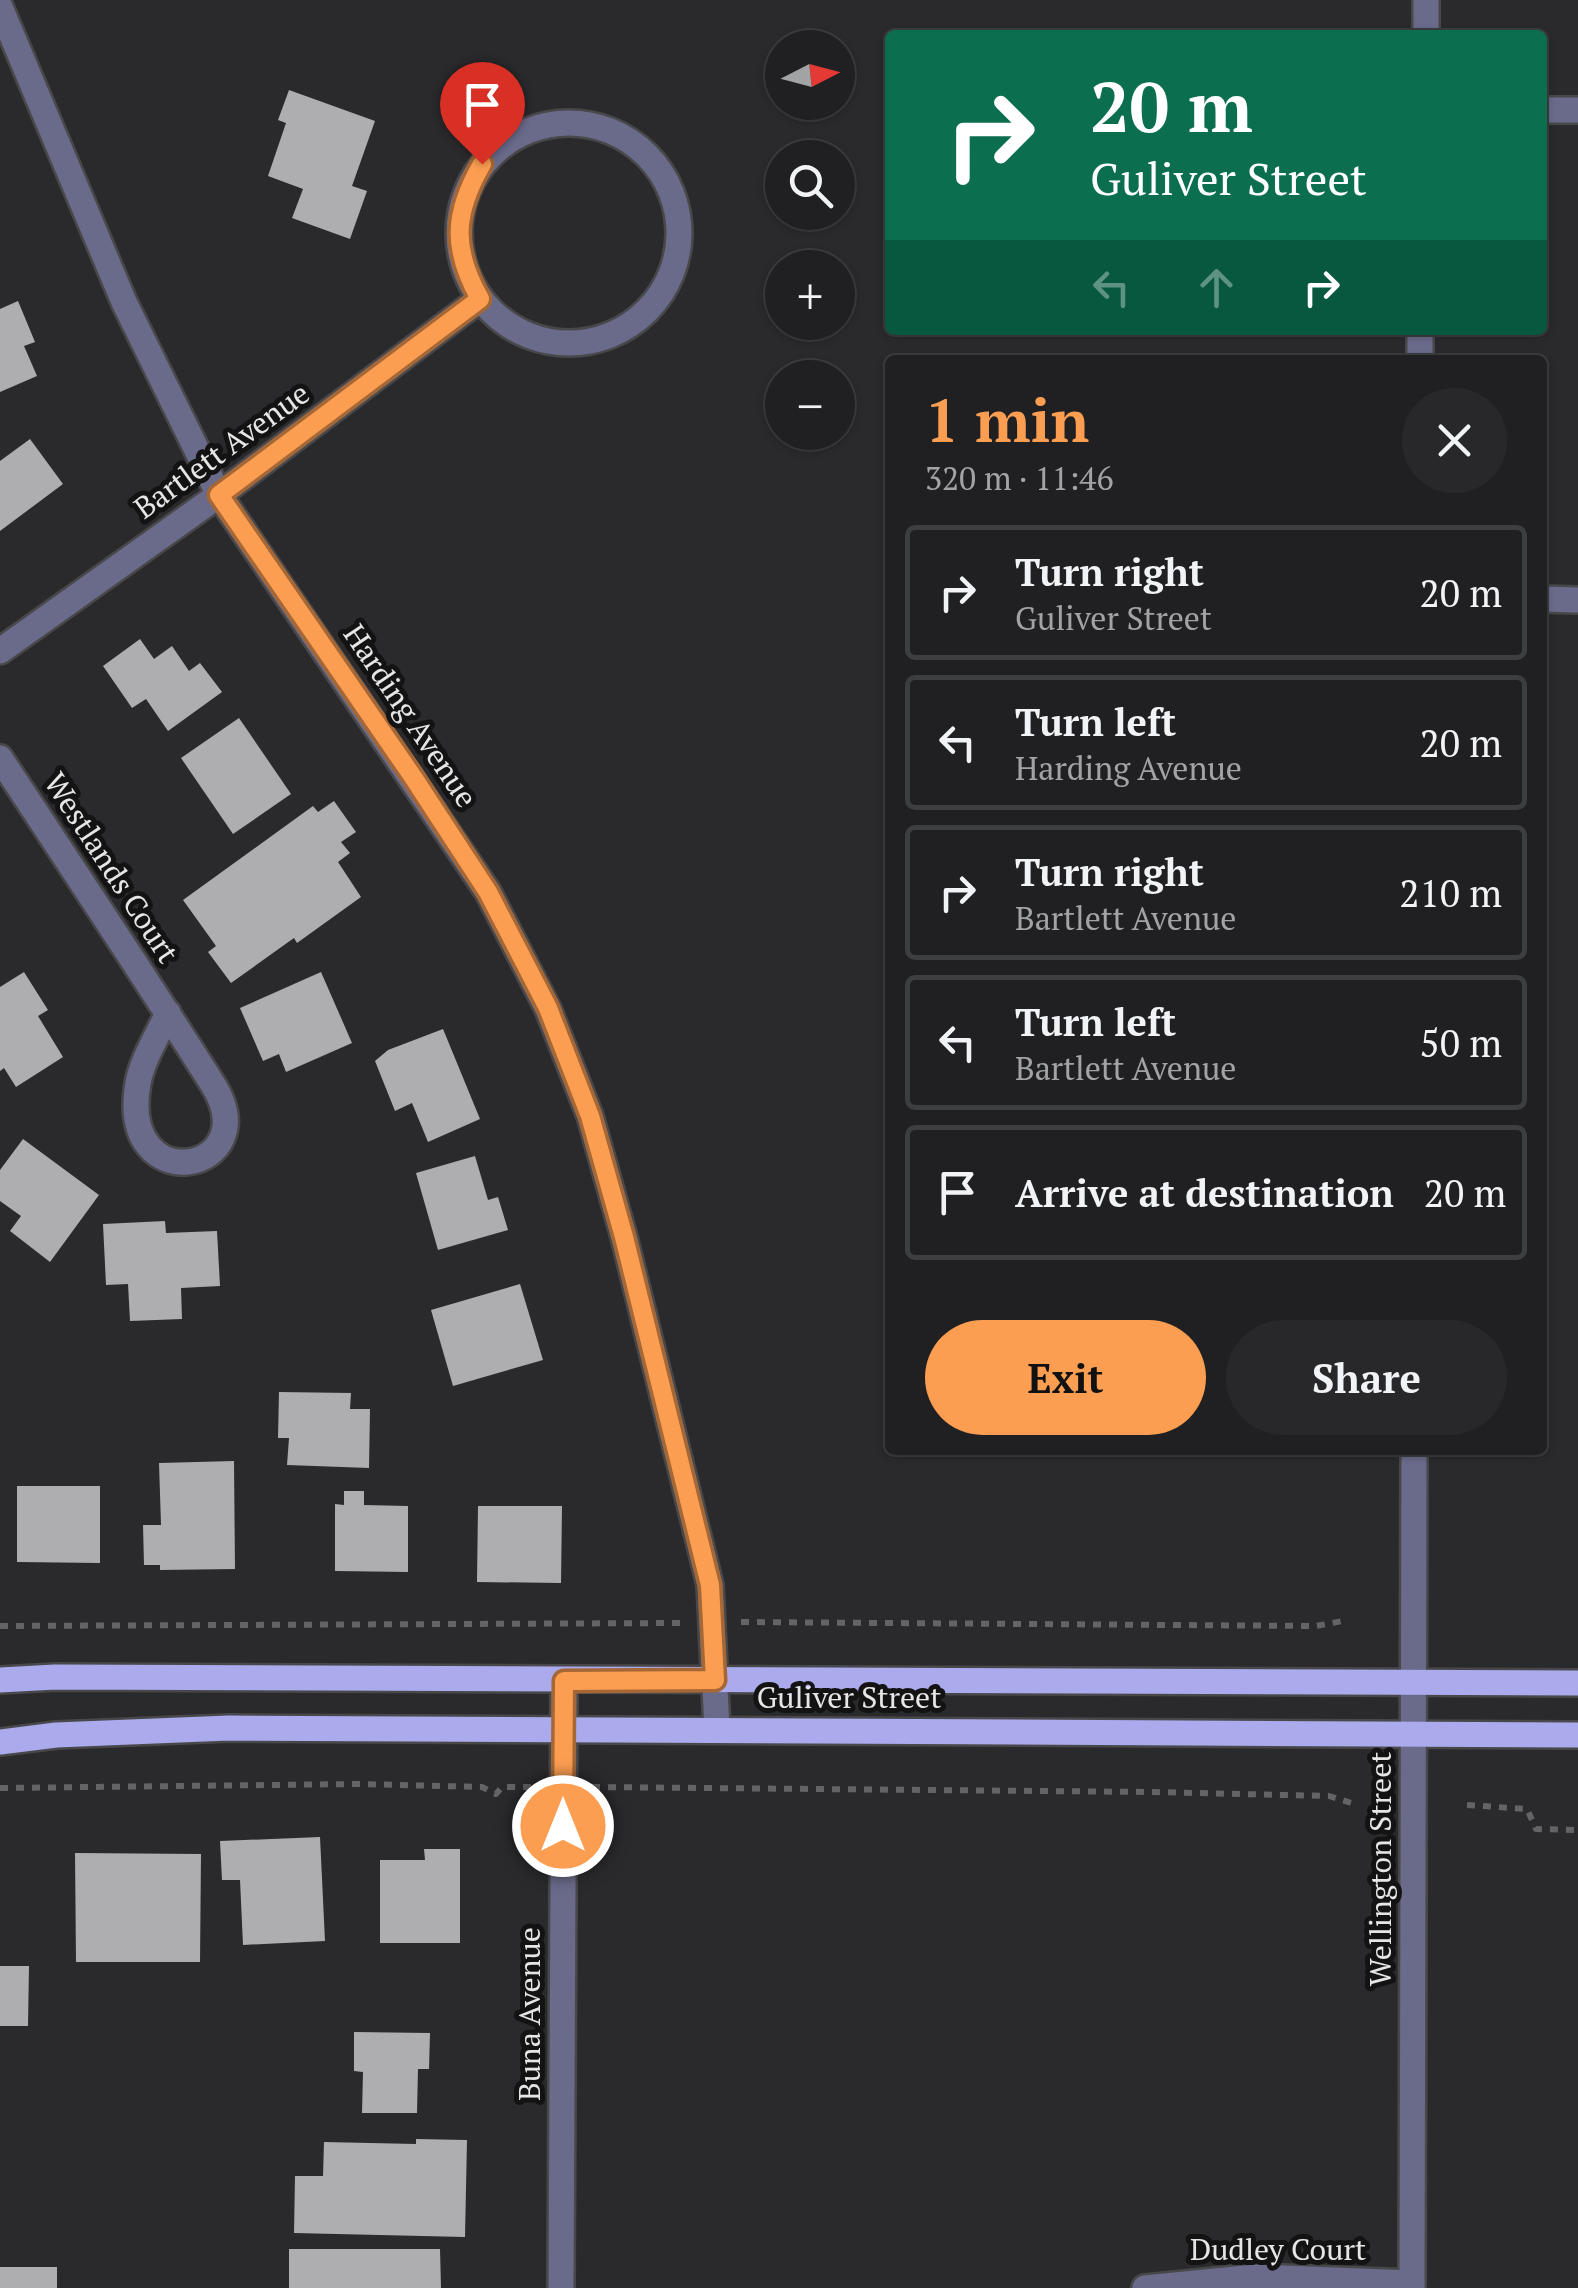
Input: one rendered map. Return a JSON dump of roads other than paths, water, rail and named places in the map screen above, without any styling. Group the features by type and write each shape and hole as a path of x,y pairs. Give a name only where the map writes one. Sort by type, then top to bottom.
{"main road":[{"name":"Guliver Street","path":"0,1680 55,1677 1578,1683"},
{"name":"Guliver Street","path":"0,1742 56,1735 228,1728 1578,1736"}],"street":[{"path":"1426,0 1426,30"},
{"name":"Harding Avenue","path":"0,7 124,302 219,495 488,892 548,1008 590,1116 624,1237 710,1585 718,1730"},
{"path":"1547,110 1578,110"},
{"path":"555,123 584,124 612,131 637,146 656,166 671,192 678,220 677,248 670,276 655,301 635,321 609,335 582,342 553,342 526,334 501,320 480,299 466,274 459,246 460,217 468,189 482,164 503,144 528,130 555,123"},
{"name":"Bartlett Avenue","path":"0,651 219,495 480,299"},
{"path":"1547,599 1578,600"},
{"name":"Westlands Court","path":"0,758 168,1013 218,1093 225,1113 223,1136 202,1159 183,1164 164,1160 149,1148 136,1107 138,1079 168,1013"},
{"name":"Wellington Street","path":"1412,2286 1414,1455"},
{"name":"Buna Avenue","path":"561,2288 564,1681"},
{"name":"Dudley Court","path":"1145,2288 1256,2277 1412,2286"}]}
